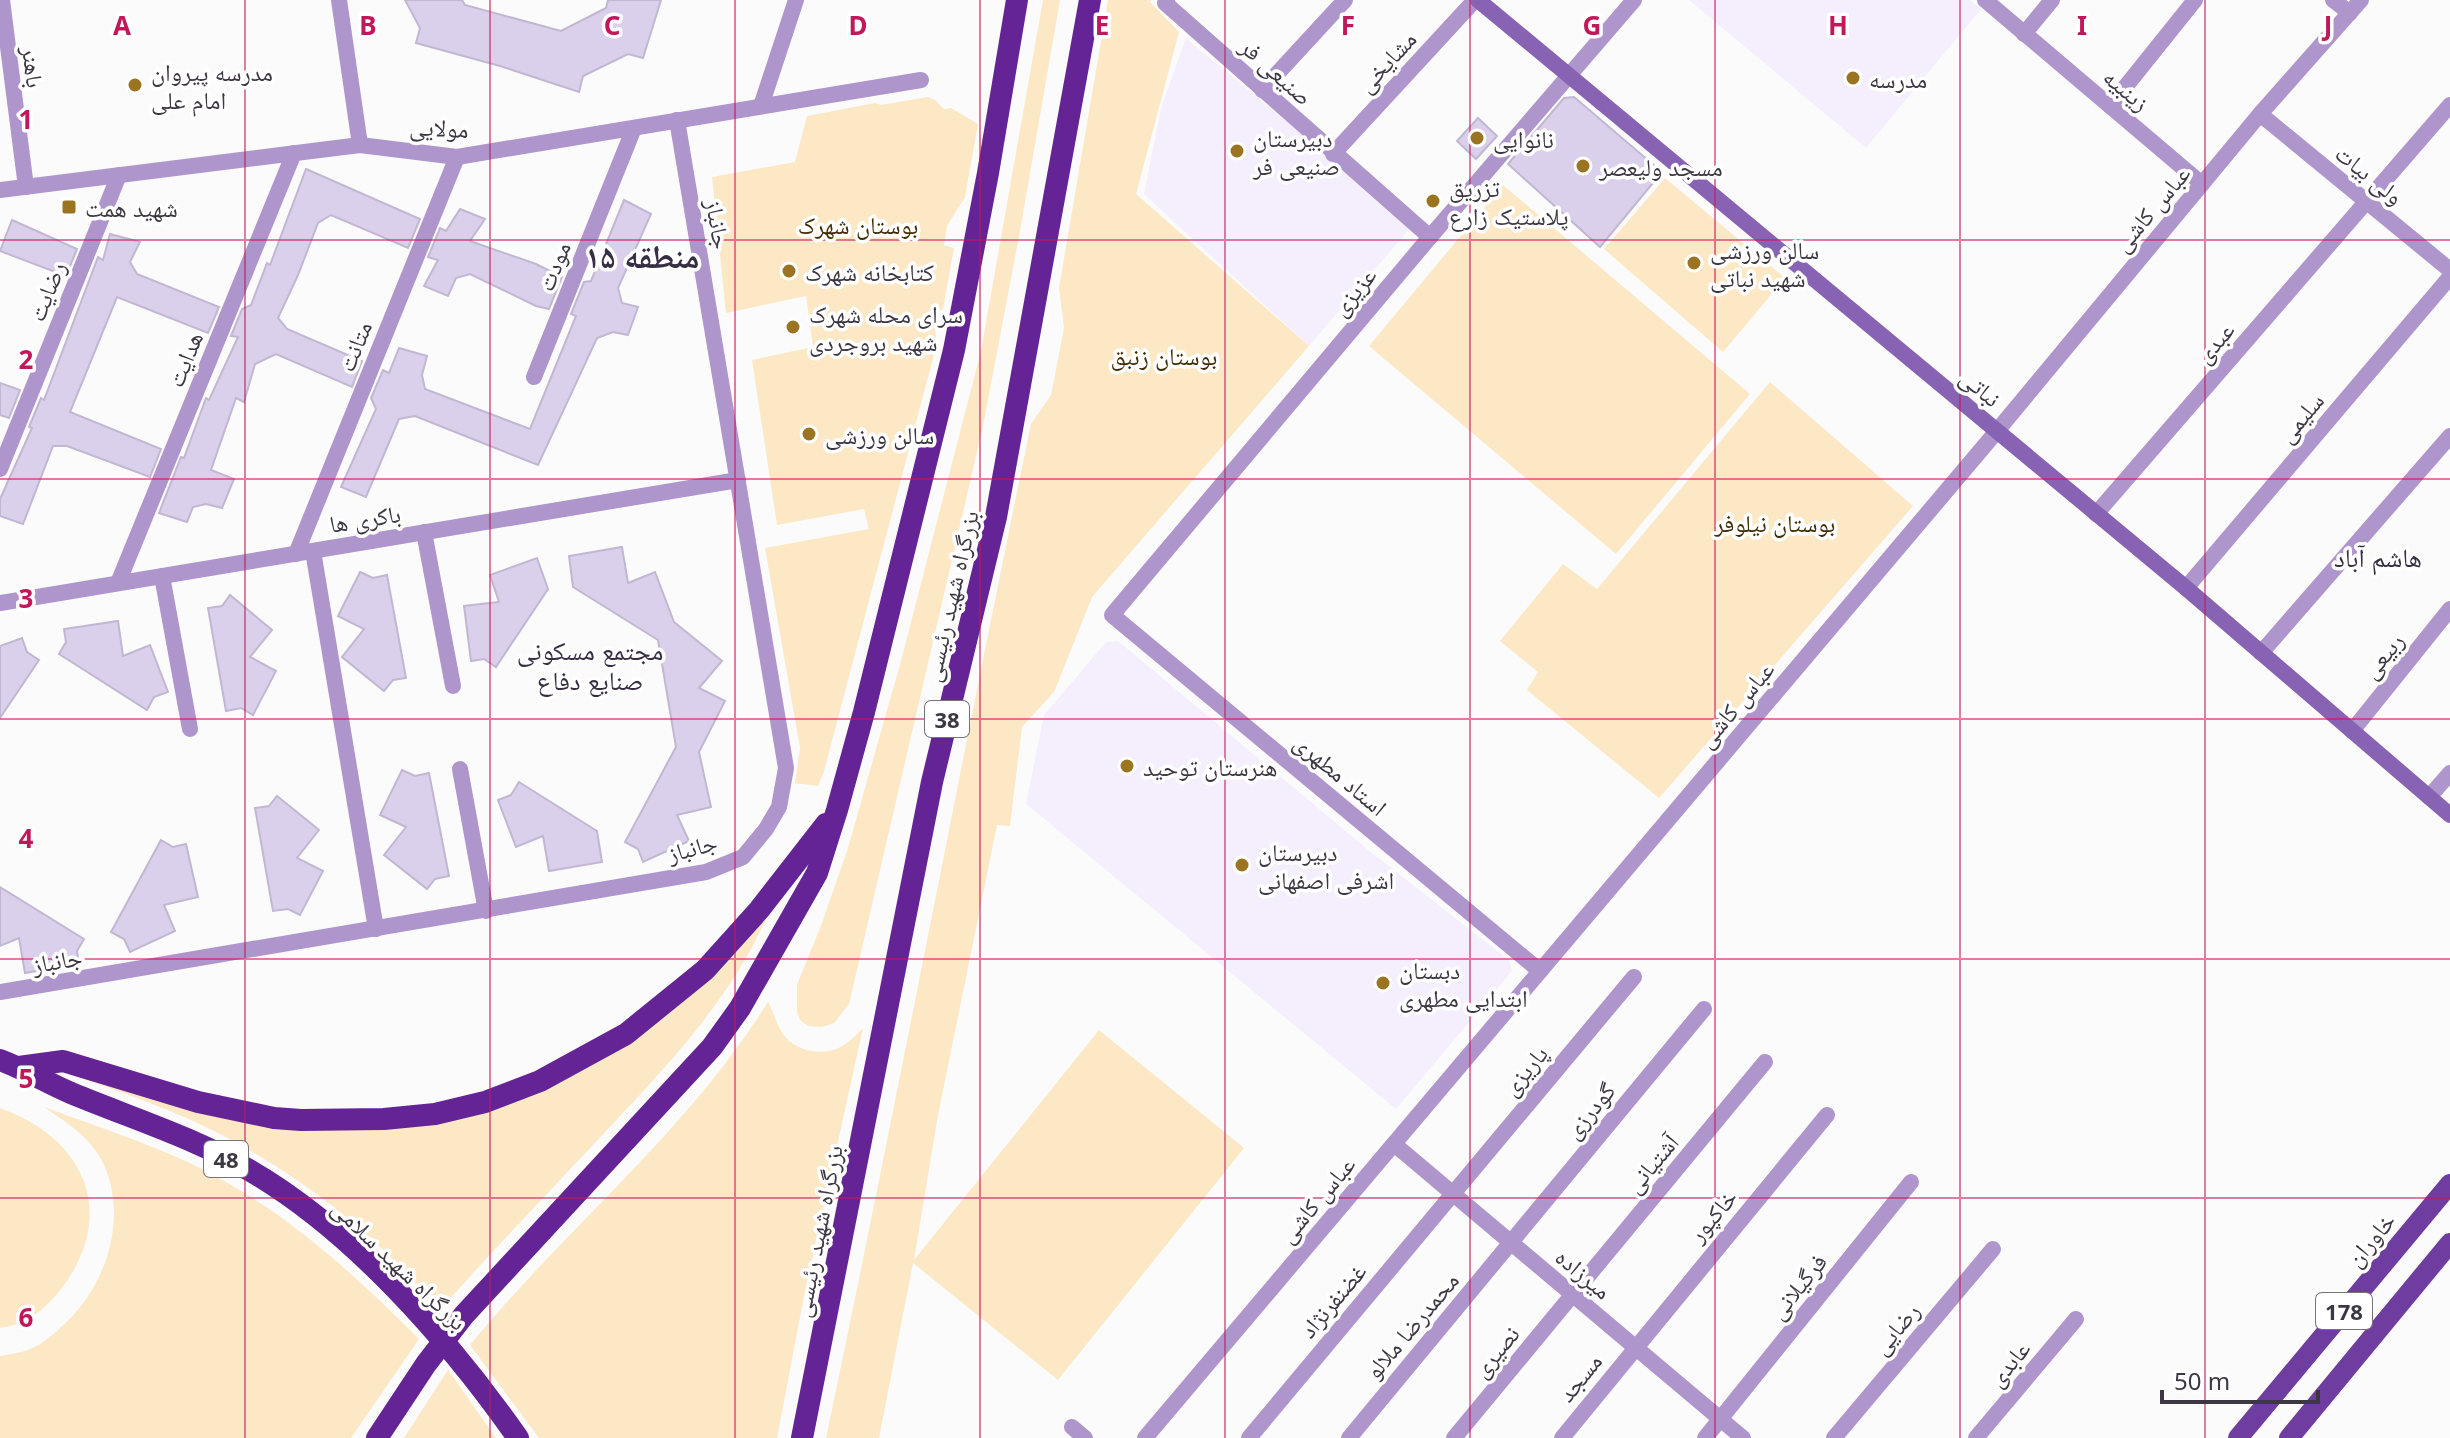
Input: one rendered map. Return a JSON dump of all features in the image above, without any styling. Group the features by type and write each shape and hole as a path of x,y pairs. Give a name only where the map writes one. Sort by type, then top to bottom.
{"highway":[{"path":"377,1438 426,1364 464,1315 712,1047 740,1008 817,873 864,712 954,350 1017,0"},
{"name":"بزرگراه شهید رئیسی","path":"802,1438 932,782 996,517 1090,0"},
{"path":"10,1063 63,1061 198,1102 274,1118 384,1119 435,1114 485,1102 540,1081 626,1034 705,970 759,910 837,810"},
{"name":"بزرگراه شهید سلامی","path":"10,1063 67,1092 173,1133 250,1170 307,1210 358,1253 462,1361 518,1438"}],"main road":[{"name":"نباتی","path":"1476,0 2186,588 2450,815"},
{"name":"خاوران","path":"2238,1438 2450,1184"},
{"name":"178","path":"2289,1438 2450,1243"}],"street":[{"name":"باهنر","path":"2,0 26,187"},
{"path":"339,0 360,145"},
{"path":"761,106 796,0"},
{"path":"1262,90 1345,0"},
{"name":"مشایخی","path":"1333,154 1476,0"},
{"name":"عزیزی","path":"1112,615 1634,0"},
{"name":"زینبیه","path":"1985,0 2202,184"},
{"path":"2024,34 2052,0"},
{"path":"2110,106 2195,0"},
{"path":"2333,0 2355,7"},
{"name":"صنیعی فر","path":"1166,1 1333,154 1430,237"},
{"name":"عباس کاشی","path":"1145,1438 1997,431 2260,114 2355,7"},
{"name":"مولايی","path":"0,190 360,145 457,157 921,80"},
{"name":"عبدی","path":"2096,514 2450,105"},
{"name":"ولی بیات","path":"2260,114 2450,270"},
{"name":"جانباز","path":"0,992 706,872 743,857 766,829 779,807 786,768 677,120"},
{"name":"مودت","path":"534,377 634,128"},
{"name":"هدایت","path":"118,583 294,153"},
{"name":"متانت","path":"304,552 457,157"},
{"name":"رضایت","path":"0,469 119,175"},
{"name":"سلیمی","path":"2186,588 2450,277"},
{"path":"2261,653 2450,436"},
{"name":"باکری ها","path":"0,603 738,480"},
{"path":"424,532 453,686"},
{"path":"304,552 376,929"},
{"path":"162,576 190,729"},
{"name":"ربیعی","path":"2352,731 2450,609"},
{"name":"استاد مطهری","path":"1112,615 1540,971"},
{"path":"460,769 486,911"},
{"path":"2429,797 2450,773"},
{"name":"پاریزی","path":"1452,1193 1634,977"},
{"name":"گودرزی","path":"1510,1242 1704,1009"},
{"name":"آشتیانی","path":"1573,1295 1765,1062"},
{"name":"خاکپور","path":"1634,1347 1827,1115"},
{"name":"میرزاده","path":"1394,1144 1743,1438"},
{"name":"فرگیلانی","path":"1705,1438 1911,1182"},
{"name":"غضنفرنژاد","path":"1249,1438 1452,1193"},
{"name":"محمدرضا ملالو","path":"1349,1438 1510,1242"},
{"name":"رضایی","path":"1834,1438 1993,1249"},
{"name":"نصیری","path":"1454,1438 1573,1295"},
{"name":"عابدی","path":"1976,1438 2076,1319"},
{"name":"مسجد","path":"1562,1438 1634,1347"}],"shaded area":[{"name":"مدرسه","path":"1689,0 1970,0 1981,9 1866,148"},
{"name":"دبیرستان صنیعی فر","path":"1186,38 1412,226 1309,346 1144,194 1161,108"},
{"path":"1118,641 1372,853 1509,960 1512,971 1396,1109 1026,804 1044,715 1106,642"}],"green space":[{"path":"1043,0 1060,0 983,426 849,1004 834,1023 822,1027 808,1026 800,1020 797,1012 797,985 848,848 901,661 981,351"},
{"name":"بوستان زنبق","path":"1108,0 1151,0 1179,32 1136,194 1309,346 1092,597 1054,692 1022,727 1010,826 997,825 938,1115 914,1260 1099,1030 1244,1148 1058,1380 913,1263 879,1438 826,1438 1031,424 1051,395 1064,328 1059,288"},
{"name":"بوستان شهرک","path":"928,97 944,109 951,108 978,124 965,197 947,226 944,245 954,248 943,309 933,316 937,343 824,771 818,786 795,783 800,748 765,548 869,529 864,509 777,525 752,360 813,347 806,296 726,313 712,177 795,162 807,116"},
{"name":"سالن ورزشی شهید نباتی","path":"1665,178 1785,278 1723,352 1604,249"},
{"path":"1503,185 1750,394 1616,554 1369,346"},
{"name":"بوستان نیلوفر","path":"1770,382 1913,506 1659,798 1527,690 1538,672 1500,641 1563,564 1597,589"},
{"path":"767,917 735,976 696,1030 439,1311 366,1234 281,1170 183,1116 66,1073 159,1100 447,1120 717,973 723,961"},
{"path":"768,1002 786,1038 810,1051 836,1049 849,1042 863,1028 805,1291 777,1438 539,1438 470,1345 701,1094"},
{"path":"44,1107 160,1150 229,1184 316,1244 419,1339 351,1438 0,1438 0,1356 23,1352 38,1345 76,1312 101,1273 113,1228 114,1205 110,1183 97,1152 84,1137"},
{"path":"0,1108 29,1121 52,1137 71,1157 83,1179 89,1204 88,1230 80,1257 64,1285 36,1314 0,1328"},
{"path":"448,1370 496,1438 404,1438"}],"building":[{"path":"405,0 462,0 465,5 561,31 606,8 608,0 661,0 643,58 628,54 583,76 579,92 416,43 420,28"},
{"name":"مسجد ولیعصر","path":"1574,97 1662,172 1600,247 1508,164 1564,98"},
{"name":"نانوایی","path":"1478,118 1497,136 1476,159 1457,141"},
{"path":"306,169 420,219 408,248 331,215 318,223 278,318 287,329 362,361 352,387 276,354 255,364 244,402 236,398 211,470 234,479 222,508 206,504 193,507 187,522 159,513 206,398 209,400 238,337 231,336 242,309 251,305 267,263 270,265"},
{"path":"624,200 651,214 618,288 622,303 638,307 628,335 613,332 597,338 538,465 415,416 399,419 366,497 341,487 376,409 371,398 383,370 389,373 399,348 427,356 422,375 425,389 530,429 576,316 571,314 584,282 591,281"},
{"path":"460,209 485,219 470,241 536,264 562,277 549,309 536,306 470,274 456,278 448,296 424,286 438,260 428,257 440,228 446,231"},
{"path":"12,220 77,249 66,276 0,251"},
{"path":"110,234 140,242 130,262 137,274 219,307 208,333 117,297 70,412 161,449 150,477 67,446 53,446 23,524 0,516 0,499 32,428 29,427 41,398 44,400 98,257 103,260"},
{"path":"0,383 20,390 9,418 0,415"},
{"path":"622,547 628,583 655,572 674,622 722,661 699,688 725,701 699,752 711,807 677,815 689,841 643,862 638,849 625,842 676,747 658,640 573,587 569,556"},
{"path":"537,558 548,589 496,667 484,659 471,661 464,606 499,602 490,575"},
{"path":"360,572 373,578 387,575 406,678 393,680 384,691 342,657 364,629 338,616"},
{"path":"230,595 272,630 250,657 276,671 253,715 241,708 226,711 208,608 222,606"},
{"path":"118,621 123,656 150,645 168,692 154,697 147,710 59,654 66,642 64,629"},
{"path":"22,638 27,652 39,660 0,718 0,646"},
{"path":"402,770 415,776 429,773 449,876 435,879 427,889 384,855 406,827 380,815"},
{"path":"519,782 597,831 602,862 549,871 543,836 516,847 498,800 511,795"},
{"path":"277,796 319,830 297,858 323,871 300,915 288,909 273,911 255,808 269,806"},
{"path":"161,840 173,847 186,844 198,897 164,905 175,931 130,952 124,939 111,932"},
{"path":"0,887 84,939 77,951 79,964 25,973 19,938 0,946"}],"place":[{"name":"مدرسه","path":"1853,78"},
{"name":"مدرسه پیروان امام علی","path":"135,85"},
{"name":"نانوایی","path":"1477,138"},
{"name":"دبیرستان صنیعی فر","path":"1237,151"},
{"name":"مسجد ولیعصر","path":"1583,166"},
{"name":"تزریق پلاستیک زارع","path":"1433,201"},
{"name":"شهید همت","path":"69,207"},
{"name":"سالن ورزشی شهید نباتی","path":"1694,263"},
{"name":"کتابخانه شهرک","path":"789,271"},
{"name":"سرای محله شهرک شهید بروجردی","path":"793,327"},
{"name":"سالن ورزشی","path":"809,434"},
{"name":"هنرستان توحید","path":"1127,766"},
{"name":"دبیرستان اشرفی اصفهانی","path":"1242,865"},
{"name":"دبستان ابتدایی مطهری","path":"1383,983"}],"district":[{"name":"منطقه ۱۵","path":"642,255"},
{"name":"هاشم آباد","path":"2378,557"},
{"name":"مجتمع مسکونی صنایع دفاع","path":"590,665"}]}
